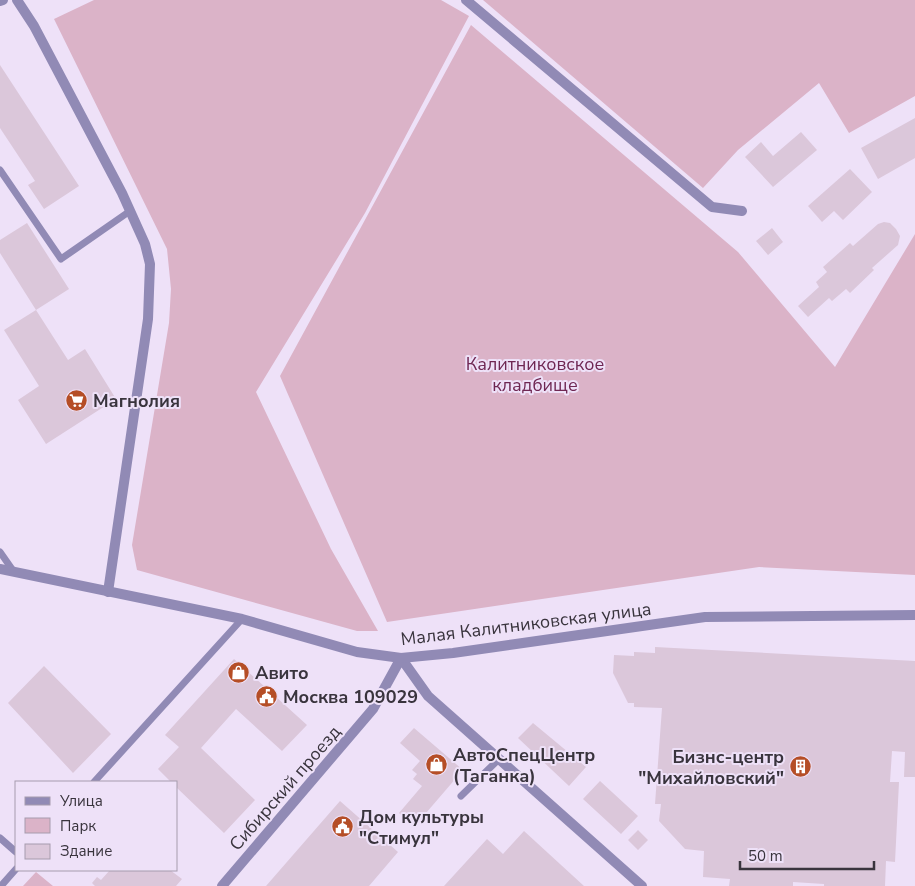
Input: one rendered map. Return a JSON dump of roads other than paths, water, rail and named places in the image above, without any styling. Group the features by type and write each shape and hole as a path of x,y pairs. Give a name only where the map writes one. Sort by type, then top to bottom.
{"street":[{"path":"17,0 34,26 130,211 146,244 150,264 151,284 148,319 108,592"},
{"path":"466,0 712,207 742,211"},
{"name":"Малая Калитниковская улица","path":"0,569 242,619 357,652 401,658 453,653 705,617 915,615"},
{"path":"401,658 428,696 642,886"},
{"name":"Сибирский проезд","path":"222,886 373,709 401,658"}],"lane":[{"path":"0,170 61,259 130,211"},
{"path":"0,552 14,572"},
{"path":"95,781 242,619"},
{"path":"461,796 499,759"},
{"path":"0,838 15,851"},
{"path":"1,886 15,870"}],"place":[{"name":"Магнолия","path":"77,401"},
{"name":"Авито","path":"239,673"},
{"name":"Москва 109029","path":"267,697"},
{"name":"АвтоСпецЦентр (Таганка)","path":"437,765"},
{"name":"Бизнс-центр \"Михайловский\"","path":"800,767"},
{"name":"Дом культуры \"Стимул\"","path":"343,827"}],"park label":[{"name":"Калитниковское кладбище","path":"535,374"}]}
